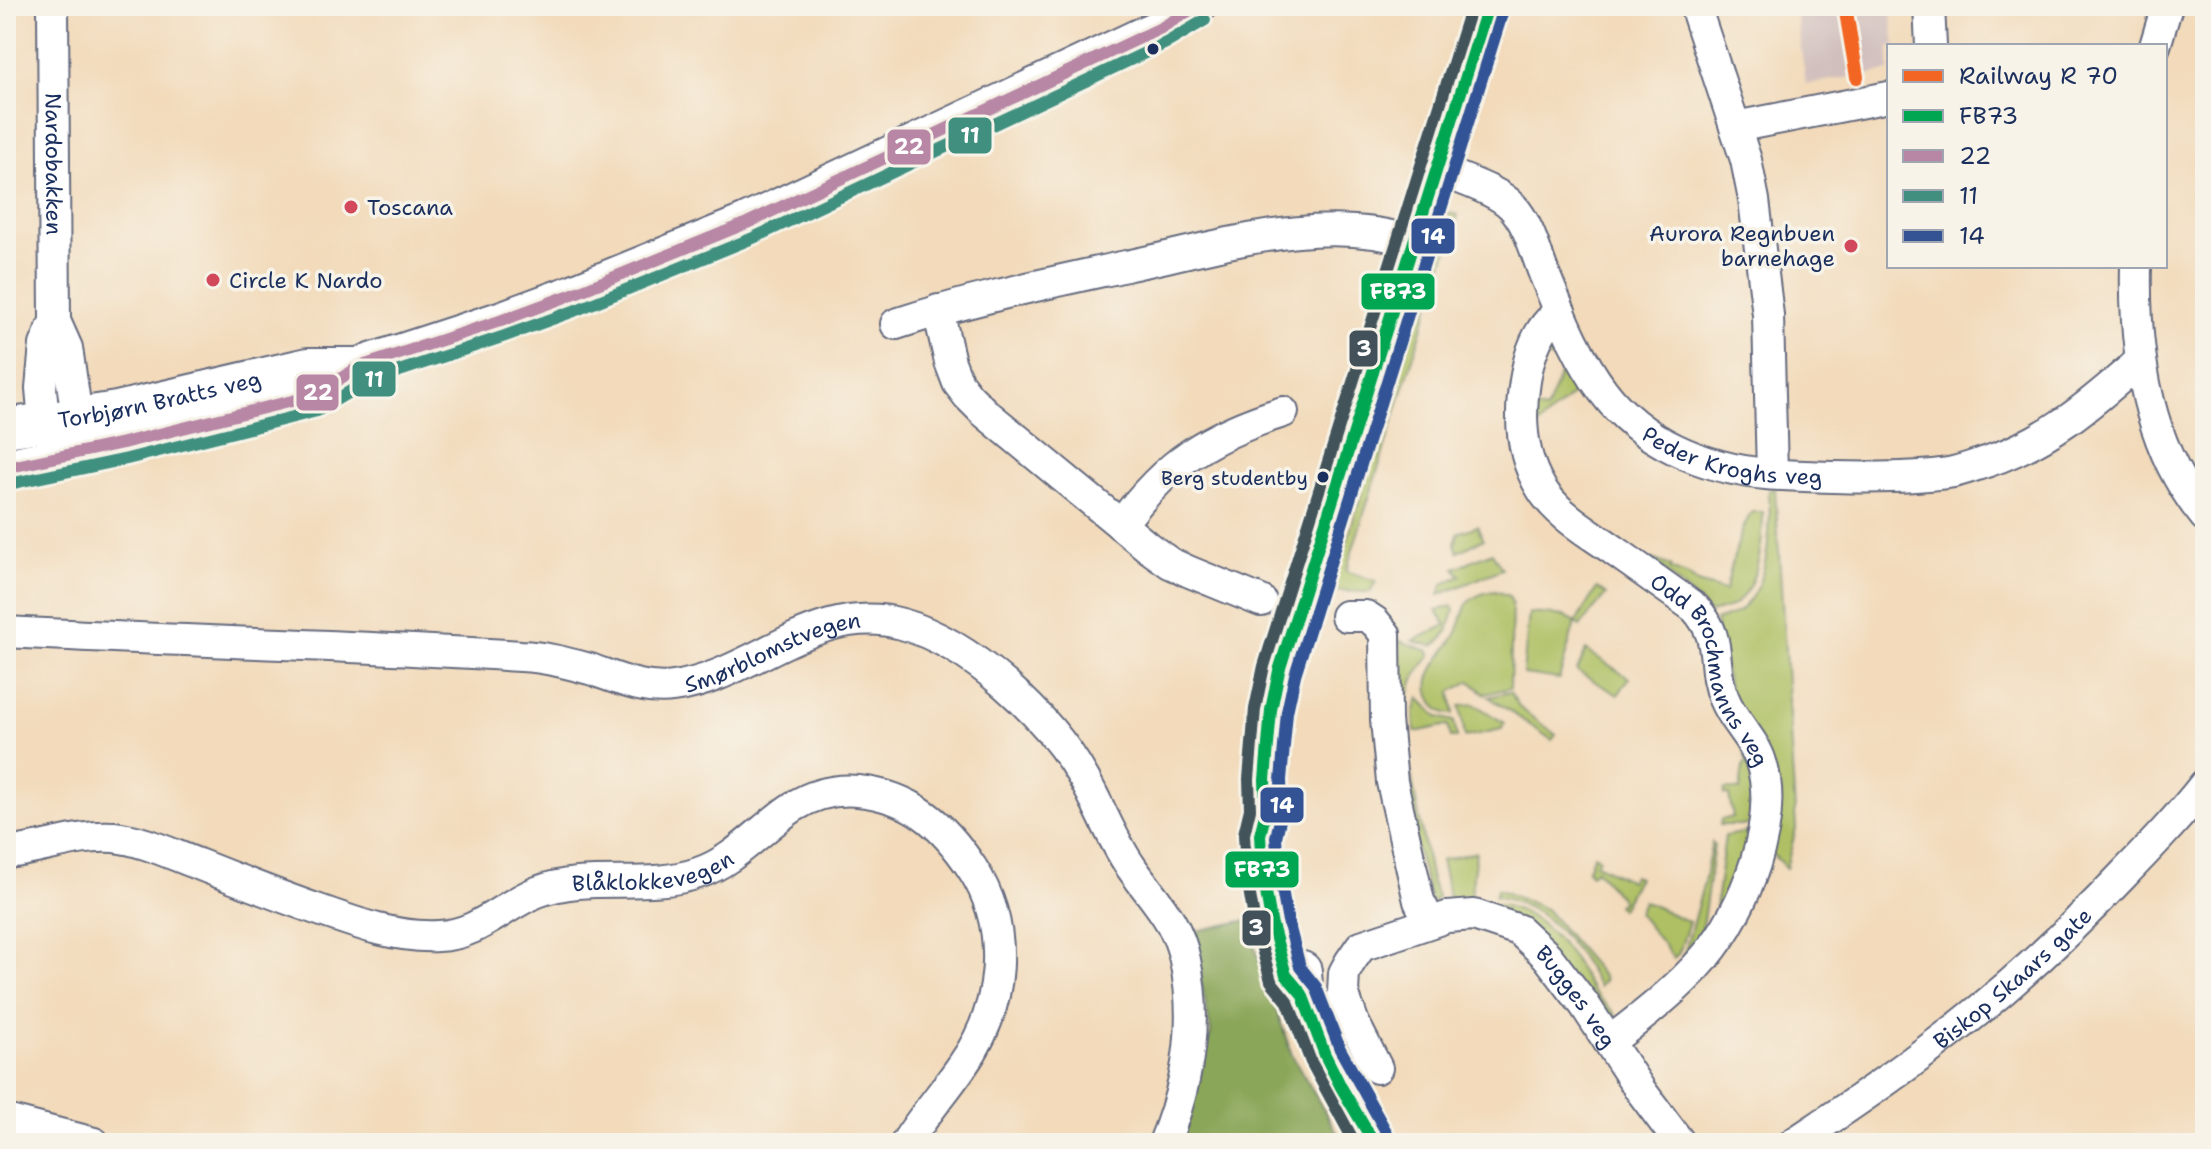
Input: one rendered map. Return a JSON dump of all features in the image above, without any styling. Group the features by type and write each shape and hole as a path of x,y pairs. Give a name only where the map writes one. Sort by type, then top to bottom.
{"main road":[{"name":"Torbjørn Bratts veg","path":"6,468 312,396 359,367 568,296 747,223 1161,28 1197,6"},
{"path":"1374,1143 1325,1055 1302,994 1302,968 1277,834 1266,811 1265,780 1271,710 1279,671 1488,6"},
{"name":"Torbjørn Bratts veg","path":"6,428 117,411 308,367 359,367"}],"street":[{"name":"Nardobakken","path":"53,6 55,321 67,348 61,420 63,456"},
{"path":"1695,6 1746,160 1762,254 1768,315 1772,474"},
{"path":"1929,6 1931,44"},
{"path":"2156,44 2167,6"},
{"path":"1735,127 1887,97"},
{"name":"Peder Kroghs veg","path":"1436,168 1490,191 1512,206 1526,229 1580,352 1619,409 1652,437 1712,462 1772,474 1868,478 1949,473 1991,460 2049,434 2094,401 2140,361"},
{"path":"896,324 938,310 1057,281 1275,234 1350,231 1413,242"},
{"path":"2136,268 2140,361 2147,396 2178,476 2205,516"},
{"path":"938,310 958,383 984,412 1170,563 1261,601"},
{"name":"Odd Brochmanns veg","path":"1560,312 1547,320 1540,332 1526,375 1521,429 1533,470 1541,488 1553,503 1576,523 1695,608 1705,620 1715,643 1719,689 1728,710 1761,759 1765,789 1766,804 1755,865 1737,909 1706,956 1640,1018 1609,1042"},
{"path":"1121,525 1155,483 1187,456 1220,437 1283,412"},
{"path":"1346,616 1366,616 1385,634 1386,720 1392,782 1415,889 1430,922"},
{"name":"Smørblomstvegen","path":"6,632 524,656 567,663 633,684 662,688 693,683 809,632 838,623 875,619 919,630 965,655 993,676 1018,696 1054,734 1084,778 1130,866 1172,921 1186,962 1191,1003 1190,1040 1187,1072 1164,1143"},
{"name":"Biskop Skaars gate","path":"1794,1143 1964,1023 2031,965 2169,828 2205,784"},
{"name":"Blåklokkevegen","path":"6,853 80,839 115,837 157,848 342,918 400,934 443,936 472,929 536,892 558,886 665,881 699,873 717,865 794,807 818,795 851,790 890,796 918,810 963,854 995,918 998,956 992,1002 982,1032 963,1065 906,1143"},
{"name":"Bugges veg","path":"1377,1068 1343,993 1344,973 1361,946 1447,917 1474,915 1519,930 1547,956 1680,1143"},
{"path":"6,1120 94,1143"}],"shaded area":[{"path":"1795,6 1890,6 1895,44 1887,44 1887,71 1806,84"}],"green space":[{"path":"1449,213 1458,215 1346,571 1376,581 1370,592 1335,591 1333,585"},
{"path":"1550,334 1580,388 1534,429 1546,463 1566,495 1561,499 1536,456 1528,421 1528,408 1546,411 1564,364 1543,353"},
{"path":"1775,489 1796,829 1786,868 1767,849 1715,621 1739,611 1757,587 1769,538 1769,490"},
{"path":"1752,512 1763,512 1758,561 1750,585 1729,607 1710,613 1652,559 1671,566 1670,569 1689,576 1697,583 1725,591 1739,539"},
{"path":"1477,526 1484,539 1458,552 1455,544 1458,533"},
{"path":"1492,552 1502,569 1439,595 1443,584 1461,576 1455,568"},
{"path":"1597,588 1606,595 1580,626 1575,623 1559,679 1523,674 1529,613 1565,616 1576,622"},
{"path":"1495,591 1509,596 1512,603 1510,688 1485,694 1470,681 1451,692 1454,714 1444,713 1429,693 1430,675 1456,634 1468,603 1480,595"},
{"path":"1451,606 1454,609 1450,625 1434,646 1413,641 1446,625 1437,611"},
{"path":"1394,639 1429,651 1430,655 1414,679 1402,726 1430,876 1437,897 1431,902 1397,776"},
{"path":"1586,650 1629,678 1618,695 1577,671"},
{"path":"1510,692 1520,708 1556,735 1552,740 1489,697"},
{"path":"1419,698 1438,717 1454,721 1457,738 1451,738 1448,725 1415,732 1414,713"},
{"path":"1474,704 1504,723 1502,729 1465,737 1460,706"},
{"path":"1746,763 1758,777 1749,825 1720,825 1721,820 1733,817 1729,795 1724,795 1725,789 1740,790"},
{"path":"1752,831 1745,869 1713,926 1725,836"},
{"path":"1712,842 1701,934 1684,955 1704,882"},
{"path":"1476,852 1471,894 1460,900 1449,897 1441,860"},
{"path":"1594,855 1599,858 1596,864 1630,881 1633,875 1638,877 1621,909 1617,905 1622,900 1596,870 1591,874 1587,870"},
{"path":"1497,889 1546,909 1605,979 1599,987 1558,929 1531,909 1495,896"},
{"path":"1643,901 1689,922 1679,953 1674,958 1638,913"},
{"path":"1488,904 1526,914 1547,929 1565,948 1593,991 1618,1018 1611,1022"},
{"path":"1248,920 1292,1055 1343,1143 1177,1143 1211,1032 1191,932"}],"transit line":[{"name":"22","path":"6,468 123,443 312,396 359,367 568,296 747,223 1161,28 1197,6"},
{"name":"3","path":"1355,1143 1311,1062 1288,1002 1271,981 1255,924 1246,872 1244,834 1250,809 1249,779 1255,709 1264,666 1471,6"},
{"name":"FB73","path":"1374,1143 1325,1055 1302,994 1286,975 1271,921 1260,835 1266,811 1265,780 1271,710 1279,671 1488,6"},
{"path":"1845,6 1857,77"},
{"name":"14","path":"1388,1135 1340,1049 1316,987 1300,967 1287,917 1276,837 1282,812 1281,780 1287,712 1295,675 1503,11"},
{"name":"11","path":"9,484 127,459 317,411 366,382 574,311 753,238 1168,42 1205,20"}],"place":[{"name":"Toscana","path":"351,207"},
{"name":"Aurora Regnbuen barnehage","path":"1851,246"},
{"name":"Circle K Nardo","path":"213,280"},
{"name":"Berg studentby","path":"1323,477"}]}
